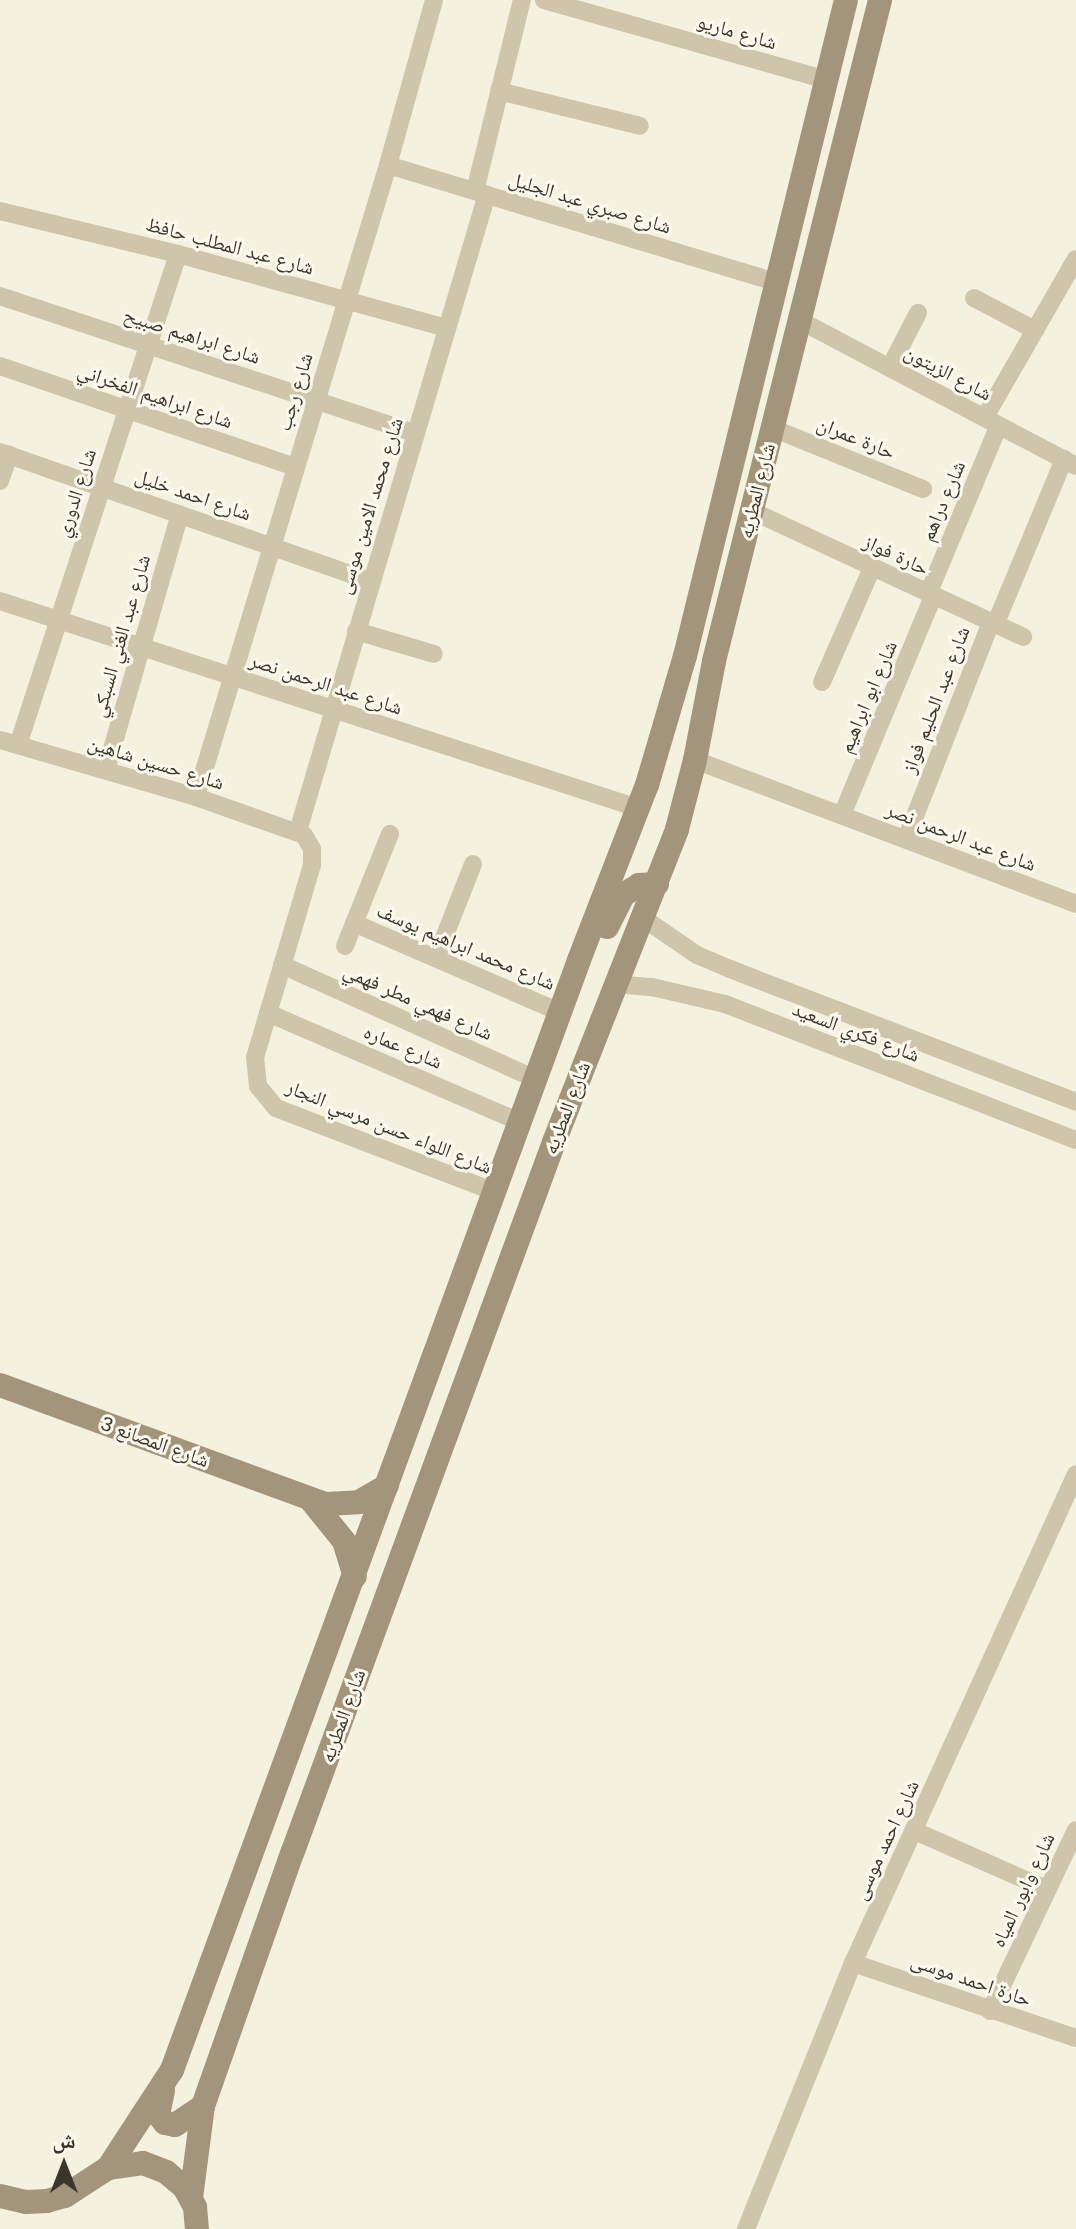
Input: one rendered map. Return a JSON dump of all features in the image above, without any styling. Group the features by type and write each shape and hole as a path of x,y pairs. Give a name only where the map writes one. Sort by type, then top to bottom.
{"main road":[{"name":"شارع المطريه","path":"108,2168 166,2081 355,1576 579,960 637,812 685,656 780,283 846,0"},
{"name":"شارع المطريه","path":"195,2211 203,2106 298,1837 615,984 677,829 695,760 714,661 880,0"},
{"path":"637,812 650,827 677,829"},
{"path":"579,960 596,951 623,895 639,885 657,884"},
{"name":"شارع المصانع 3","path":"0,1385 310,1499 342,1505 374,1496 387,1486"},
{"path":"310,1499 344,1541 355,1576"},
{"path":"166,2081 158,2109 165,2123 175,2125 203,2106"},
{"path":"0,2196 26,2202 65,2196 108,2168 130,2163 155,2166 176,2179 195,2211 218,2229"}],"street":[{"name":"شارع رجب","path":"196,797 388,165 434,0"},
{"name":"شارع محمد الامين موسى","path":"298,831 447,328 481,193 499,91 522,0"},
{"name":"شارع ماريو","path":"544,0 826,80"},
{"path":"499,91 640,126"},
{"name":"شارع صبري عبد الجليل","path":"388,165 780,283"},
{"name":"شارع عبد المطلب حافظ","path":"0,211 178,254 447,328"},
{"name":"شارع الدوري","path":"9,743 58,620 178,254"},
{"name":"شارع دراهم","path":"931,595 992,421 1035,330 1076,259"},
{"name":"شارع ابراهيم صبيح","path":"0,296 415,433"},
{"path":"974,298 1035,330"},
{"path":"890,367 918,313"},
{"name":"شارع الزيتون","path":"799,320 1070,463"},
{"name":"شارع ابراهيم الفخراني","path":"0,366 295,467"},
{"name":"حارة عمران","path":"772,428 923,489"},
{"path":"0,481 4,454"},
{"name":"شارع احمد خليل","path":"4,454 371,581"},
{"name":"شارع عبد الحليم فواز","path":"906,839 993,623 1070,463"},
{"name":"حارة فواز","path":"752,511 1023,637"},
{"name":"شارع عبد الغني السبكي","path":"106,770 139,646 180,514"},
{"path":"822,682 872,568"},
{"name":"شارع ابو ابراهيم","path":"842,815 931,595"},
{"name":"شارع عبد الرحمن نصر","path":"0,601 637,812"},
{"path":"356,631 434,654"},
{"name":"شارع حسين شاهين","path":"9,743 196,797 298,831"},
{"name":"شارع عبد الرحمن نصر","path":"695,760 1076,904"},
{"name":"شارع اللواء حسن مرسي النجار","path":"298,831 309,841 313,856 268,1013 255,1071 265,1099 276,1108 495,1192"},
{"path":"345,946 390,834"},
{"path":"436,958 473,864"},
{"name":"شارع فكري السعيد","path":"643,918 687,949 730,969 1076,1102"},
{"name":"شارع محمد ابراهيم يوسف","path":"354,923 560,1012"},
{"name":"شارع فهمي مطر فهمي","path":"282,965 536,1079"},
{"name":"شارع فكري السعيد","path":"615,984 652,987 725,1004 1076,1140"},
{"name":"شارع عماره","path":"268,1013 520,1122"},
{"name":"شارع احمد موسى","path":"746,2229 853,1963 1076,1474"},
{"name":"شارع وابور المياه","path":"990,2011 1076,1830"},
{"path":"915,1831 1048,1890"},
{"name":"حارة احمد موسى","path":"853,1963 1076,2038"}]}
